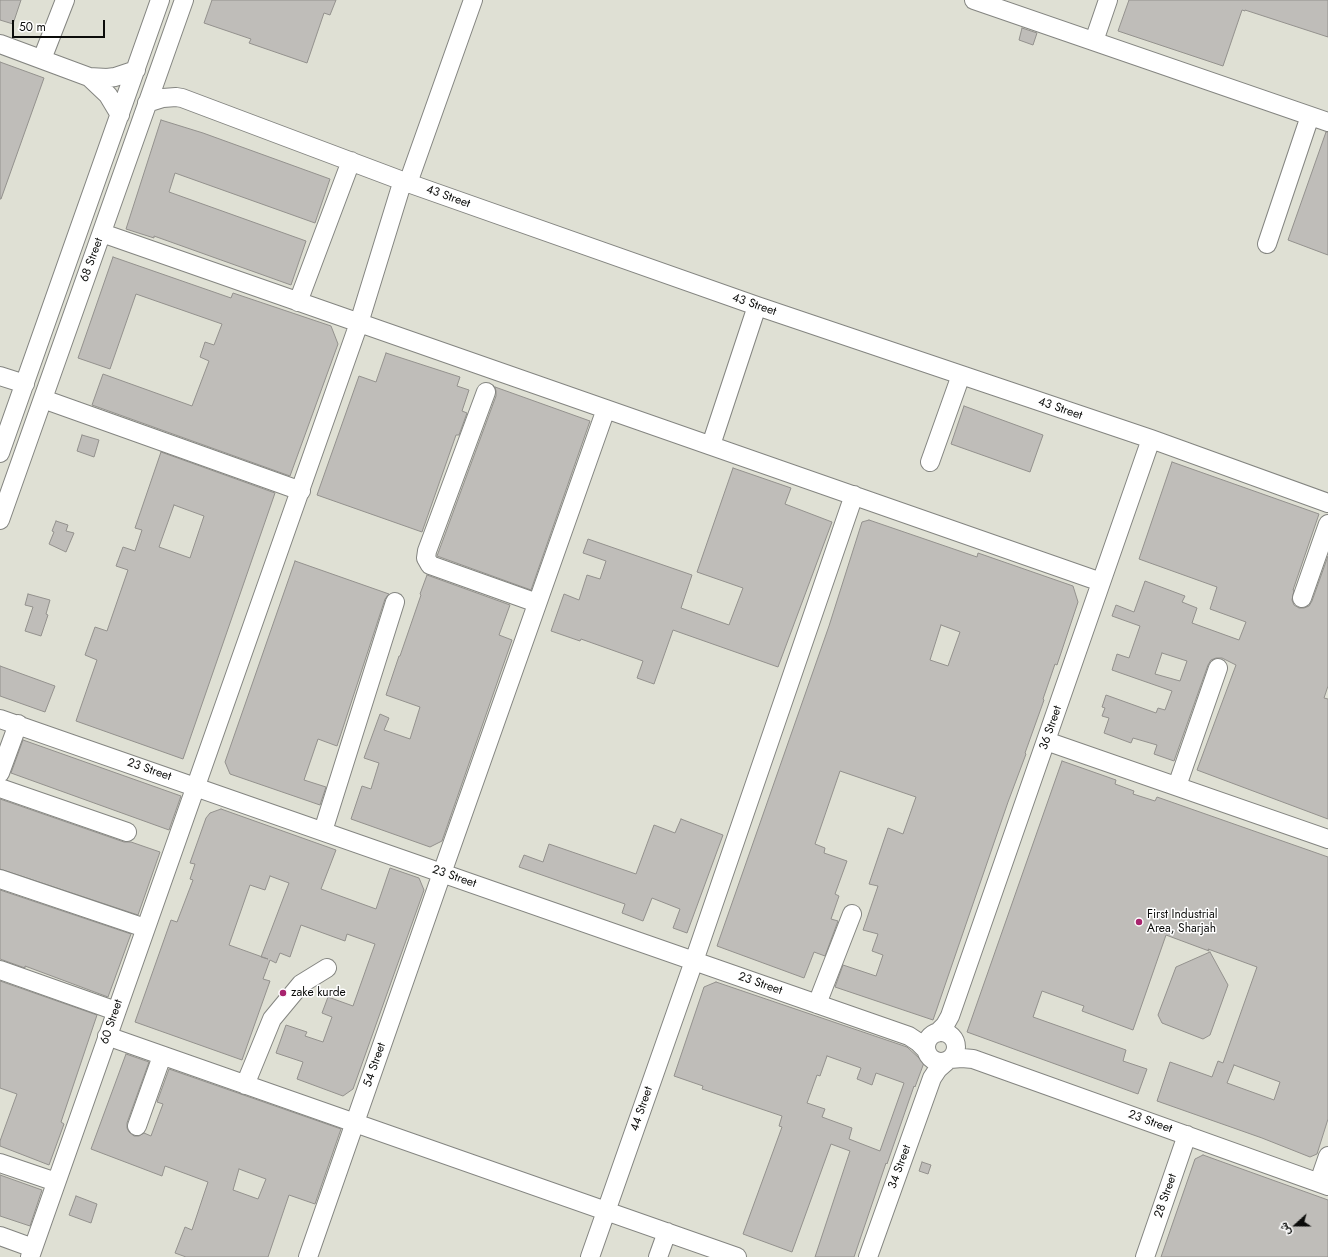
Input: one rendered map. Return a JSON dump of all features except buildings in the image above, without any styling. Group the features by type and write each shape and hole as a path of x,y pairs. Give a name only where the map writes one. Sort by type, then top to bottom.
{"street":[{"path":"42,59 65,0"},
{"name":"68 Street","path":"0,453 160,0"},
{"name":"68 Street","path":"0,520 184,0"},
{"name":"60 Street","path":"32,1252 359,323 406,182 473,0"},
{"path":"974,0 1328,122"},
{"path":"1094,41 1108,0"},
{"path":"0,44 90,77 115,77 136,70"},
{"name":"43 Street","path":"159,70 166,83 182,98"},
{"path":"90,77 108,95 120,115"},
{"name":"43 Street","path":"147,103 162,98 182,98 406,182 757,306 1151,439 1328,502"},
{"path":"1267,244 1310,116"},
{"path":"298,302 351,161"},
{"path":"102,234 1101,582"},
{"path":"711,445 757,306"},
{"path":"930,462 961,375"},
{"path":"0,376 25,384"},
{"path":"486,392 427,551 426,558 430,565 537,603"},
{"path":"43,399 300,490"},
{"name":"54 Street","path":"308,1257 606,409"},
{"name":"36 Street","path":"942,1047 950,1016 1151,439"},
{"name":"44 Street","path":"590,1257 694,961 854,495"},
{"path":"1302,598 1328,524"},
{"path":"323,831 395,602"},
{"path":"1177,786 1218,668"},
{"name":"23 Street","path":"0,719 942,1047 1323,1184"},
{"path":"0,773 18,724"},
{"path":"1046,741 1328,839"},
{"path":"0,788 128,832"},
{"path":"0,879 145,928"},
{"path":"817,1004 852,914"},
{"path":"246,1085 272,1019 301,984 327,968"},
{"path":"0,970 116,1011"},
{"path":"107,1036 737,1257"},
{"name":"34 Street","path":"868,1257 932,1078 938,1069 942,1047"},
{"path":"137,1126 162,1056"},
{"name":"28 Street","path":"1145,1257 1186,1135"},
{"path":"1323,1184 1328,1156"},
{"path":"0,1163 56,1182"},
{"path":"658,1257 667,1232"},
{"path":"0,1236 32,1252"}],"shaded area":[{"path":"0,0 1328,0 1328,1257 0,1257"}],"place":[{"name":"First Industrial Area, Sharjah","path":"1139,922"},
{"name":"zake kurde","path":"283,993"}]}
